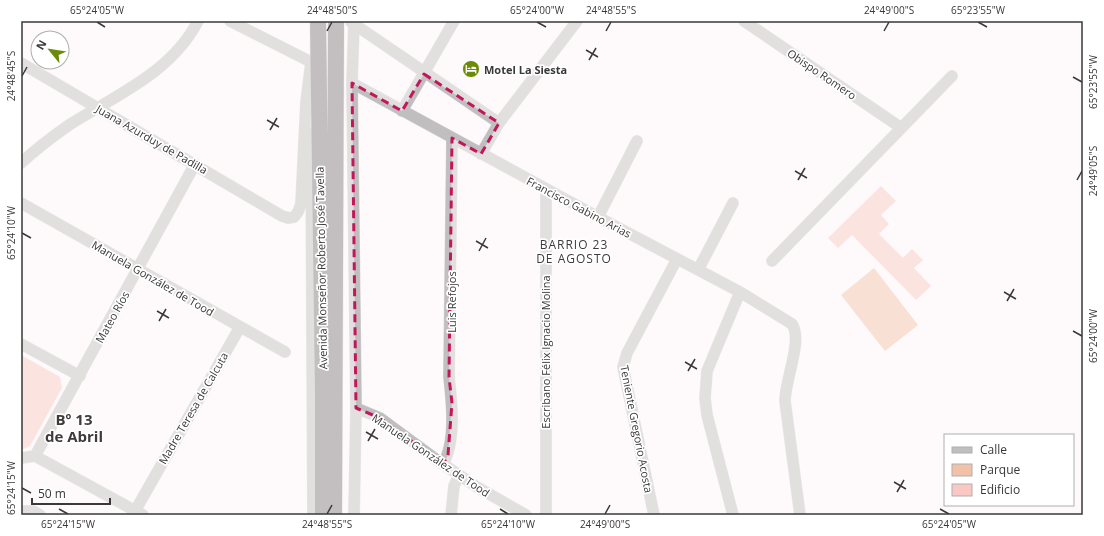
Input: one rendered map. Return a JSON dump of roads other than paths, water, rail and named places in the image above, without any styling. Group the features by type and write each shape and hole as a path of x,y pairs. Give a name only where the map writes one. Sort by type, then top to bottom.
{"highway":[{"name":"Avenida Monseñor Roberto José Tavella","path":"316,21 323,376 323,515"},
{"name":"Avenida Monseñor Roberto José Tavella","path":"334,515 336,21"}],"street":[{"path":"21,164 39,147 69,125 132,88 164,63 189,38 198,21"},
{"path":"230,21 311,62"},
{"path":"313,515 311,62 316,21"},
{"path":"402,111 454,21"},
{"path":"481,154 499,123 577,21"},
{"name":"Obispo Romero","path":"744,21 900,127"},
{"path":"353,22 424,74 499,123"},
{"path":"353,22 352,83 356,408 354,515"},
{"name":"Juana Azurduy de Padilla","path":"21,63 99,107 282,216 288,218 294,217 298,212 300,204 306,102 311,62"},
{"path":"772,261 900,127 952,76"},
{"name":"Francisco Gabino Arias","path":"352,83 481,154 740,292 788,320 794,327 797,337 785,393 800,515"},
{"name":"Luis Refojos","path":"443,464 448,454 452,403 449,377 452,138"},
{"path":"598,217 637,141"},
{"name":"Mateo Ríos","path":"35,456 195,164"},
{"name":"Escribano Félix Ignacio Molina","path":"546,189 546,515"},
{"name":"Manuela González de Tood","path":"21,203 285,352"},
{"path":"698,270 733,203"},
{"name":"Teniente Gregorio Acosta","path":"654,515 623,367 627,353 677,259"},
{"path":"733,515 707,415 705,398 707,371 740,292"},
{"name":"Madre Teresa de Calcuta","path":"139,513 240,327"},
{"path":"21,344 80,376"},
{"name":"Manuela González de Tood","path":"356,408 380,418 459,475 526,515"},
{"path":"21,458 35,456 139,513"},
{"path":"451,515 454,486 459,475"},
{"path":"21,511 33,511 40,515"}],"place":[{"name":"Motel La Siesta","path":"471,69"}],"district":[{"name":"BARRIO 23 DE AGOSTO","path":"574,251"},
{"name":"Bº 13 de Abril","path":"74,428"}]}
